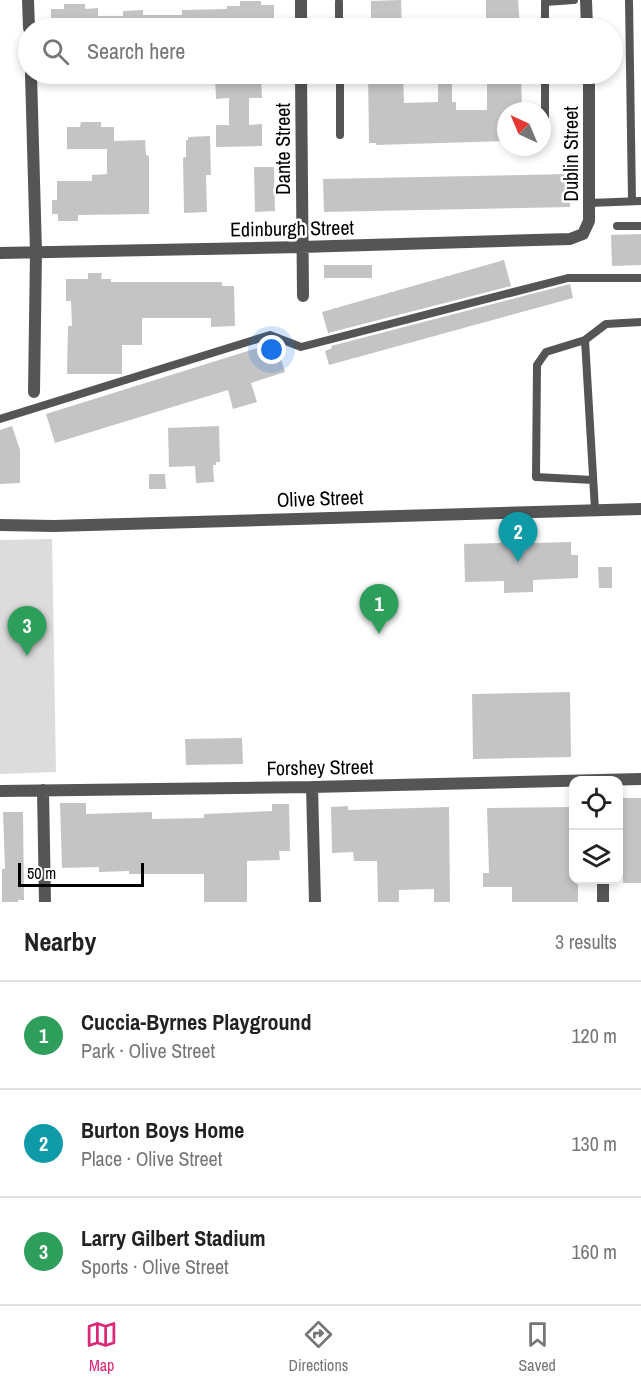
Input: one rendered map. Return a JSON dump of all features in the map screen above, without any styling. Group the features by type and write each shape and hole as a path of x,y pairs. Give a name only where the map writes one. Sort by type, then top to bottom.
{"street":[{"path":"28,0 29,18"},
{"path":"301,0 301,18"},
{"path":"586,0 587,18"},
{"path":"31,84 36,252 34,392"},
{"name":"Dante Street","path":"301,84 303,296"},
{"name":"Dublin Street","path":"583,234 589,221 590,203 589,84"},
{"name":"Edinburgh Street","path":"0,253 570,239 583,234"},
{"name":"Olive Street","path":"0,525 54,526 641,509"},
{"name":"Forshey Street","path":"623,779 641,779"},
{"name":"Forshey Street","path":"0,791 569,781"},
{"path":"312,787 315,902"},
{"path":"43,790 45,902"},
{"path":"603,884 603,902"}],"lane":[{"path":"545,18 545,2 574,0"},
{"path":"590,203 636,201 629,0"},
{"path":"339,2 339,18"},
{"path":"340,84 340,135"},
{"path":"545,84 545,102"},
{"path":"617,226 641,226"},
{"path":"0,419 270,335 301,347 568,278 641,278"},
{"path":"593,480 536,477 537,365 546,352 585,340 606,324 641,322"},
{"path":"585,340 595,510"}],"shaded area":[{"path":"52,539 56,772 0,774 0,540"}],"building":[{"path":"401,0 402,18 371,18 371,1"},
{"path":"486,0 518,0 519,18 486,18"},
{"path":"240,1 261,1 261,5 274,5 274,18 51,18 51,9 64,9 64,4 85,4 85,9 98,8 98,16 123,16 123,11 143,10 143,15 182,15 182,10 227,9 227,6 240,6"},
{"path":"215,84 261,84 262,98 249,98 249,125 262,124 262,146 216,147 216,125 229,125 229,98 216,99"},
{"path":"368,84 403,84 404,103 438,102 438,84 452,84 452,102 456,102 456,110 487,110 487,84 521,84 522,102 497,102 497,141 376,145 376,143 369,143"},
{"path":"81,122 101,122 101,127 114,127 114,141 145,140 146,155 149,156 149,214 78,215 78,221 58,221 58,214 52,214 52,200 57,200 57,181 92,181 92,175 107,174 107,149 67,149 67,127 80,127"},
{"path":"210,136 211,175 206,175 207,212 184,213 183,158 186,157 186,140 188,137"},
{"path":"254,167 274,167 275,211 255,212"},
{"path":"570,174 570,207 324,212 323,179"},
{"path":"641,234 641,265 612,266 611,235"},
{"path":"504,260 511,286 328,333 322,312"},
{"path":"324,265 372,265 372,278 324,278"},
{"path":"88,273 102,273 101,279 111,279 111,282 222,282 222,286 234,286 235,326 211,327 211,318 142,318 142,345 122,345 122,374 67,374 68,326 72,326 71,301 66,301 66,279 88,279"},
{"path":"570,284 573,298 329,365 325,351 332,348 331,346"},
{"path":"274,343 277,345 285,372 251,383 257,402 233,409 228,390 55,443 46,414"},
{"path":"12,426 20,450 20,483 0,484 0,430"},
{"path":"219,426 220,462 213,465 214,482 196,483 195,466 169,467 168,428"},
{"path":"149,474 165,474 166,489 149,489"},
{"path":"534,536 534,543 571,542 571,555 578,555 578,578 533,580 533,592 504,593 504,581 465,582 464,544 501,543 501,537"},
{"path":"598,567 612,567 612,588 599,588"},
{"path":"570,692 571,757 473,759 472,694"},
{"path":"242,738 243,764 186,765 185,739"},
{"path":"623,798 641,798 641,883 623,883"},
{"path":"60,803 86,803 86,814 152,812 152,819 204,818 204,814 272,811 272,804 289,804 290,851 279,851 280,860 247,861 247,902 204,902 204,874 129,874 129,871 99,872 99,867 62,868"},
{"path":"348,806 348,810 449,807 450,902 434,902 434,889 399,890 399,902 378,902 377,861 354,861 353,852 332,853 331,807"},
{"path":"569,807 569,884 578,884 578,902 512,902 512,887 483,887 483,873 489,873 487,808"},
{"path":"3,812 23,812 24,900 18,900 18,902 2,902 2,869 5,869"}],"place":[{"name":"Burton Boys Home","path":"518,562"},
{"name":"Cuccia-Byrnes Playground","path":"379,634"},
{"name":"Larry Gilbert Stadium","path":"27,656"}]}
